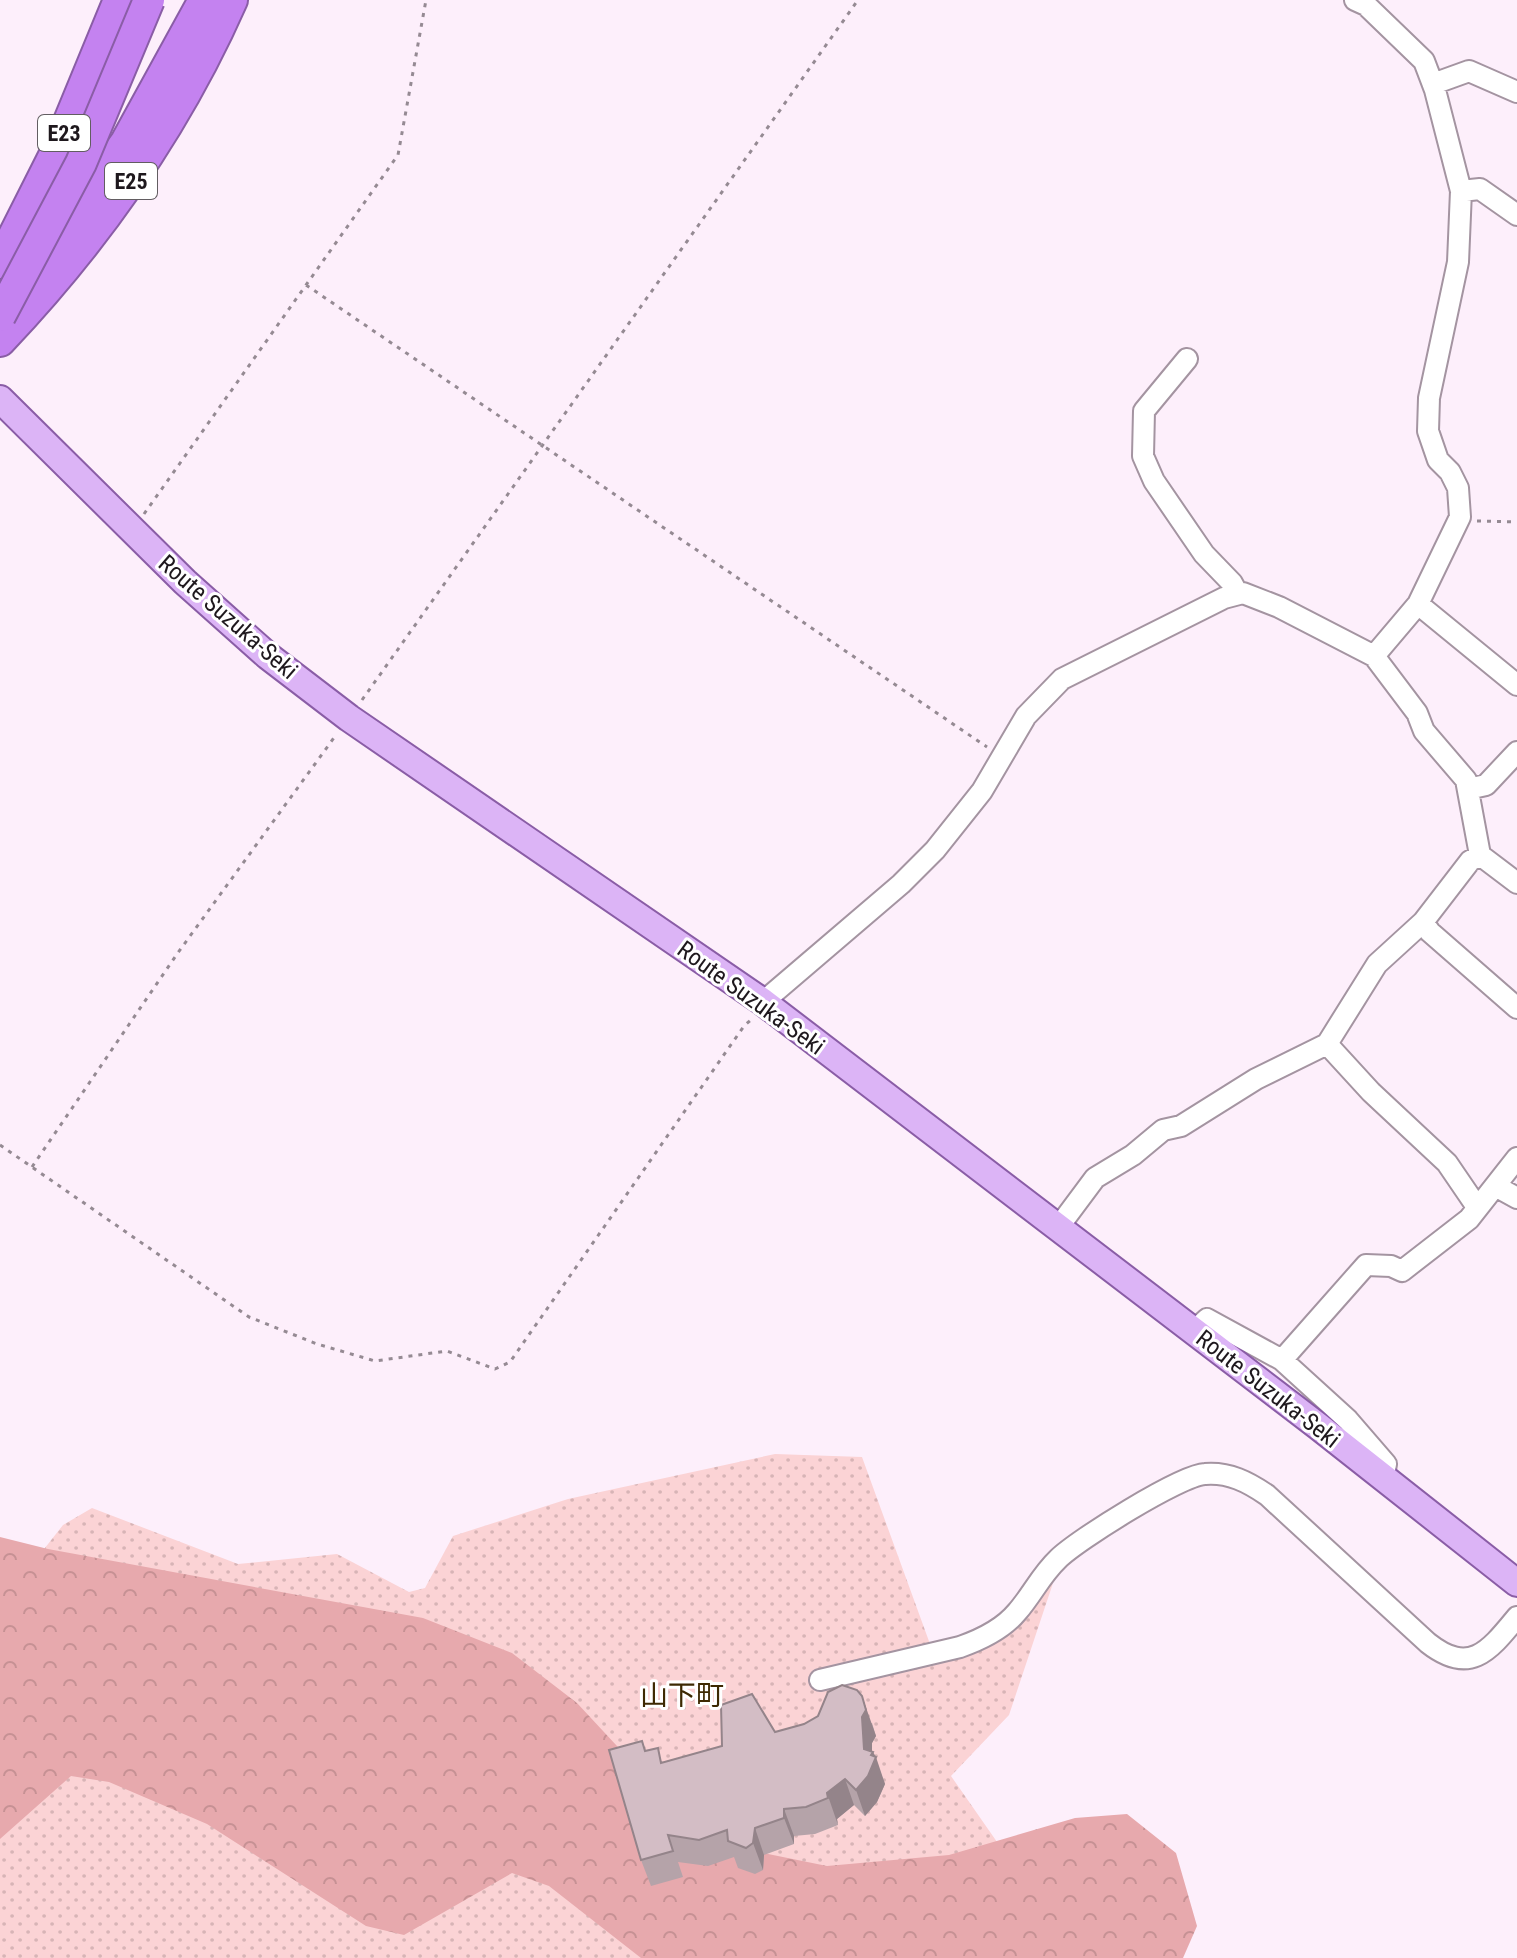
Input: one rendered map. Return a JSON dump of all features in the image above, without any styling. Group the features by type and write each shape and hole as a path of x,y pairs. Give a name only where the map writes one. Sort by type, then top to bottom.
{"highway":[{"name":"E23","path":"0,263 58,148 119,0"},
{"name":"E23","path":"0,316 81,163 149,0"},
{"name":"E25","path":"0,305 42,257 126,142 204,0"},
{"name":"E25","path":"0,341 105,219 188,90 232,0"}],"main road":[{"name":"Route Suzuka-Seki","path":"0,399 133,530 268,656 349,718 763,1002 1194,1331 1517,1583"}],"street":[{"path":"1355,0 1366,5 1413,47 1424,61 1461,191 1458,262 1429,398 1428,431 1438,460 1450,472 1458,488 1460,517 1418,604 1374,656"},
{"path":"1433,84 1469,71 1517,92"},
{"path":"1461,191 1480,189 1517,215"},
{"path":"1187,359 1144,411 1143,456 1154,481 1204,554 1232,583 1238,594"},
{"path":"763,1002 901,884 935,850 982,791 1000,756 1038,701 1075,670 1243,593 1279,607 1374,656 1417,713 1424,731 1466,780 1480,855 1517,883"},
{"path":"1418,604 1511,680"},
{"path":"1468,789 1486,785 1517,752"},
{"path":"1057,1229 1083,1190 1095,1178 1133,1155 1163,1130 1181,1126 1256,1079 1327,1044 1377,964 1423,922 1470,861 1480,855"},
{"path":"1423,922 1430,932 1517,1008"},
{"path":"1327,1044 1371,1092 1447,1163 1477,1207"},
{"path":"1282,1360 1366,1265 1391,1266 1402,1271 1454,1234 1497,1187 1517,1158"},
{"path":"1497,1187 1517,1198"},
{"path":"1194,1331 1207,1319 1282,1360 1348,1420 1386,1464 1383,1480"},
{"path":"820,1680 979,1640 1016,1615 1056,1560 1071,1547 1170,1488 1202,1474 1237,1478 1267,1495 1428,1643 1451,1659 1465,1660 1480,1655 1495,1645 1517,1617"}],"path":[{"path":"133,530 398,155 426,0"},
{"path":"32,1167 177,954 349,718 858,0"},
{"path":"306,285 1000,756"},
{"path":"1460,517 1517,522"},
{"path":"0,1145 249,1317 317,1344 375,1361 447,1351 495,1369 510,1362 763,1002"}],"shaded area":[{"path":"775,1454 862,1457 930,1644 965,1636 1053,1583 1009,1715 951,1776 1057,1928 1099,1958 0,1958 0,1605 63,1525 92,1508 238,1564 337,1554 409,1592 425,1588 453,1536 568,1499"}],"green space":[{"path":"0,1537 48,1549 423,1618 512,1653 577,1703 669,1802 719,1844 827,1866 949,1855 1075,1818 1127,1814 1176,1853 1197,1926 1183,1958 641,1958 549,1886 512,1873 404,1935 366,1926 207,1824 109,1782 71,1776 0,1839"}],"building":[{"path":"842,1685 857,1690 862,1696 866,1710 862,1717 864,1749 873,1752 871,1755 876,1757 868,1776 856,1790 845,1779 827,1793 828,1798 806,1807 784,1809 784,1818 755,1828 753,1843 746,1848 728,1841 727,1830 699,1840 668,1835 673,1851 641,1860 609,1750 642,1741 645,1751 658,1748 661,1763 722,1746 721,1705 752,1694 775,1732 804,1724 818,1716 828,1692"}],"district":[{"name":"山下町","path":"682,1695"}]}
